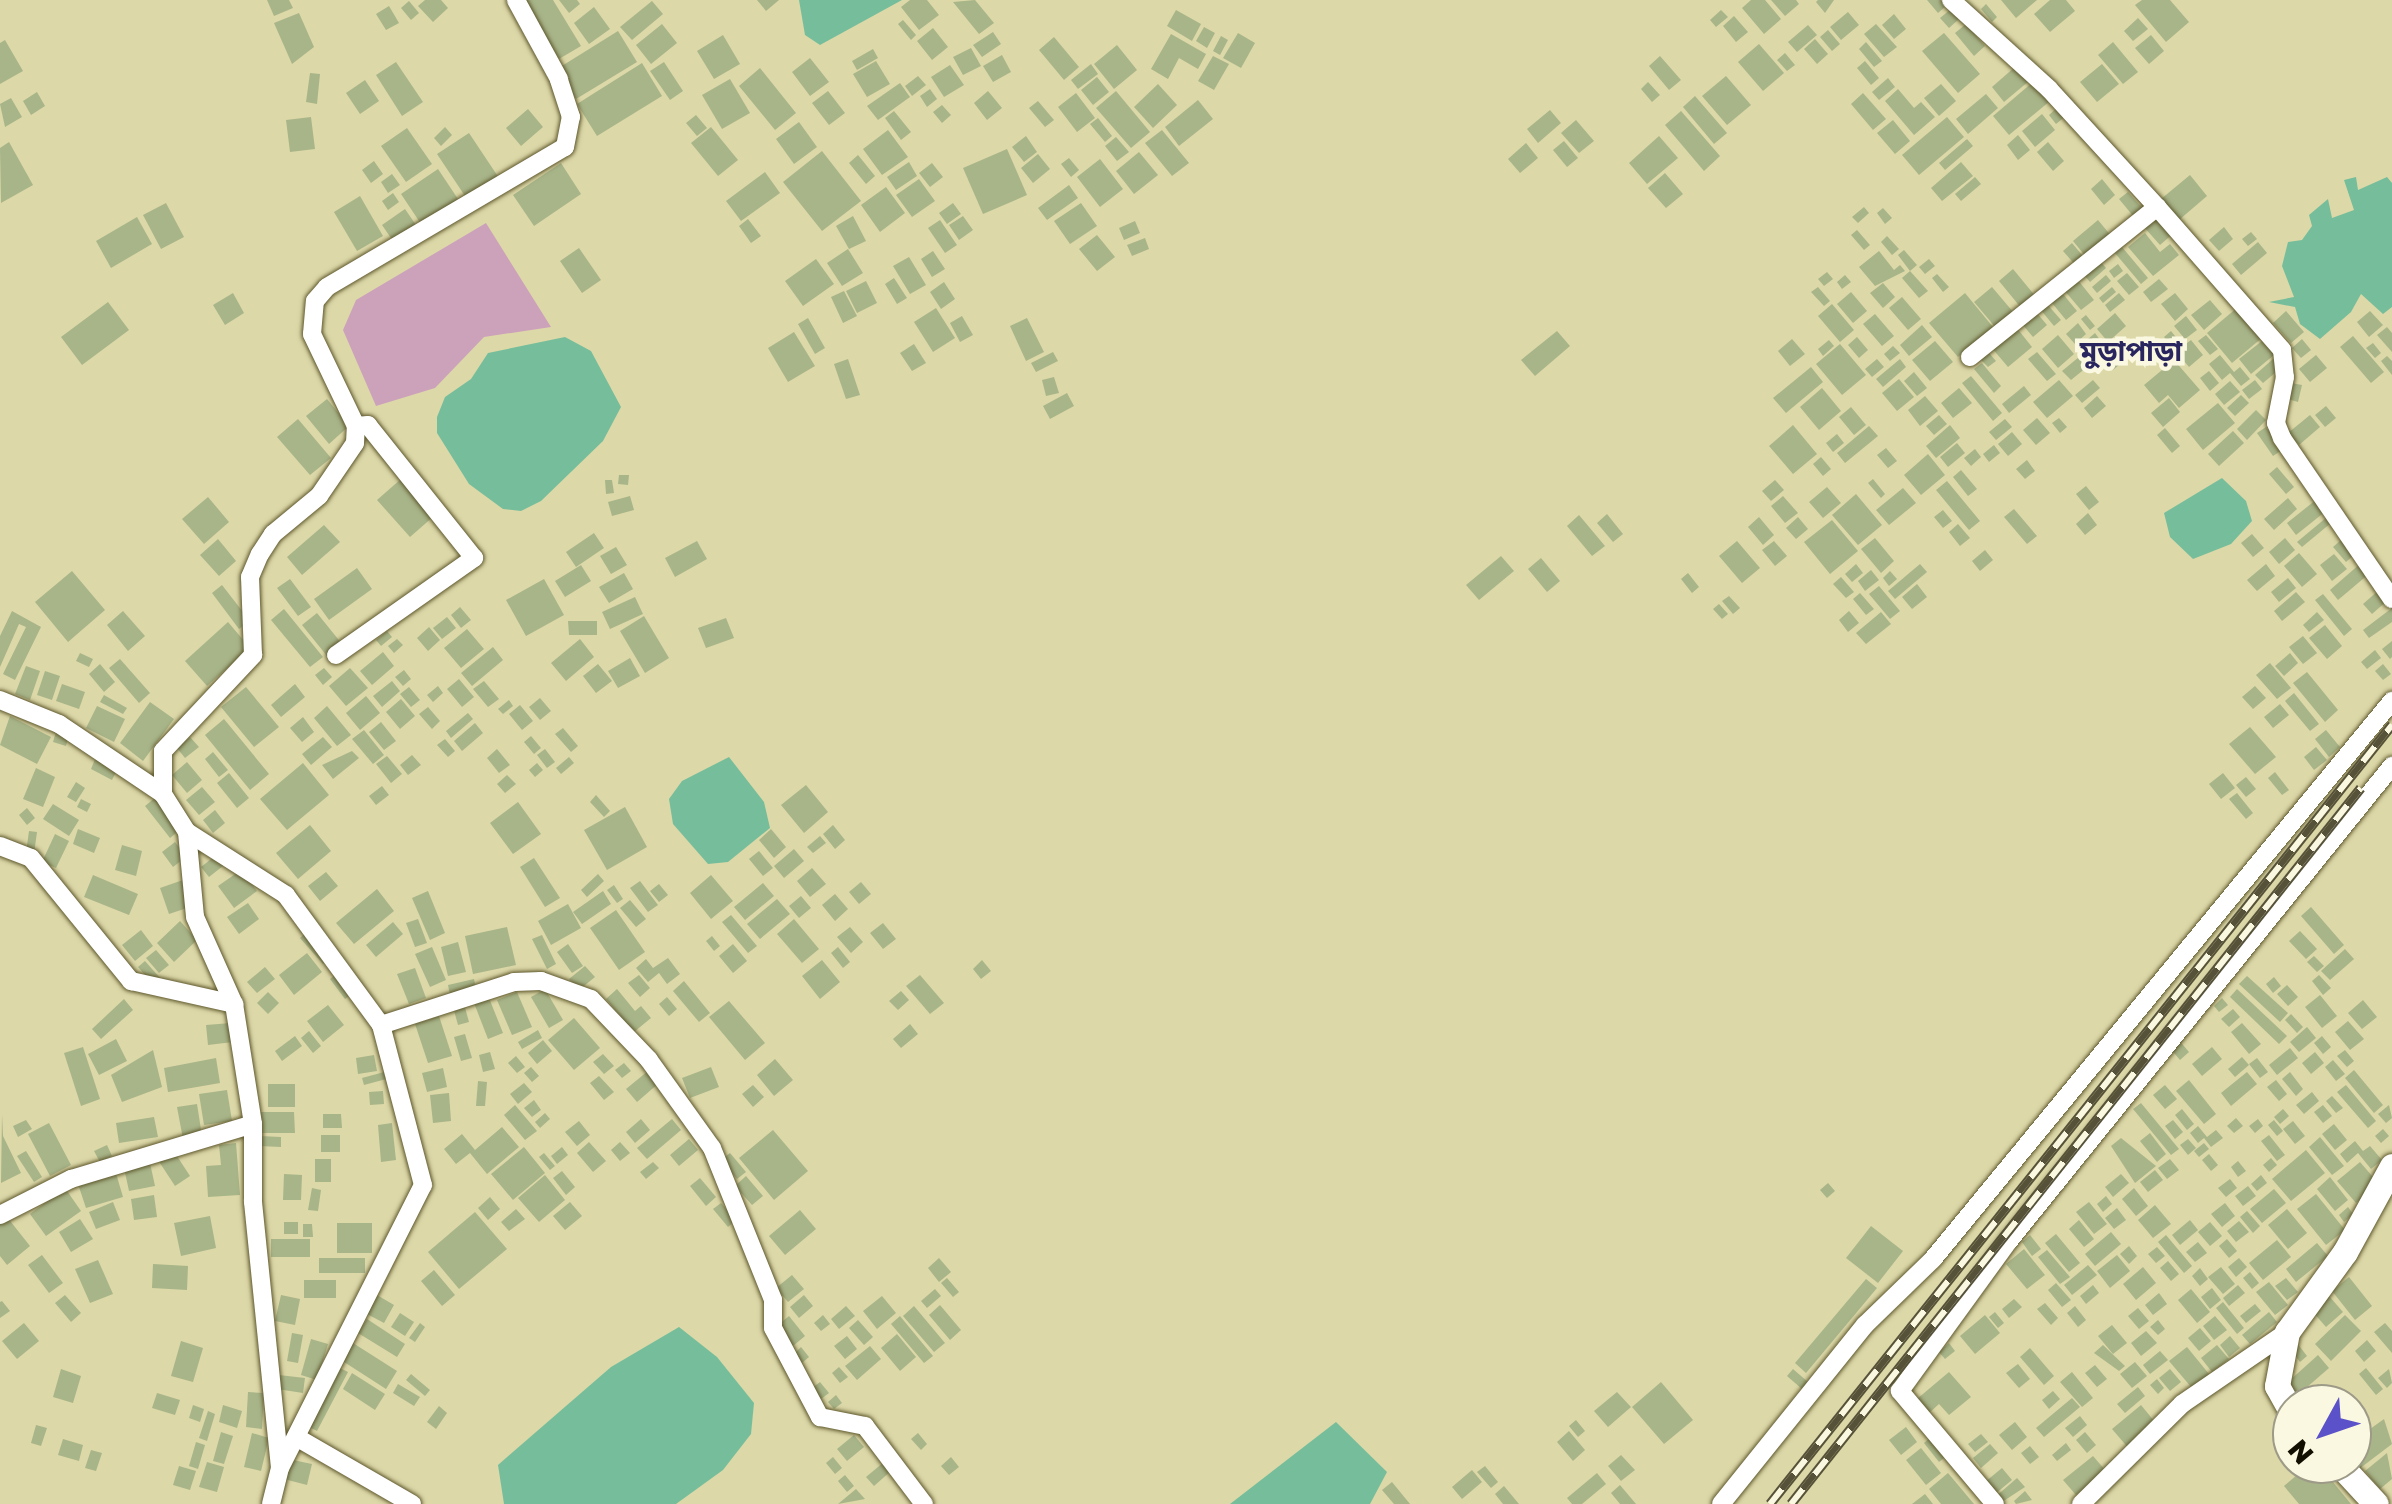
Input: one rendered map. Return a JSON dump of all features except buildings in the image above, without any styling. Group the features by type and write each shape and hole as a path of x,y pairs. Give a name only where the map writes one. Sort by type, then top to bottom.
{"main road":[{"path":"2277,1384 2288,1332 2345,1252 2392,1166"},
{"path":"2358,1484 2376,1504"}],"street":[{"path":"164,794 162,751 253,655 250,578 260,554 273,534 320,496 348,457 356,426 312,334 315,301 327,287 566,147 571,134 558,79 516,0"},
{"path":"1951,0 2049,89 2282,350 2285,376 2276,423 2282,438 2392,599"},
{"path":"1970,357 2156,207"},
{"path":"336,655 474,558 368,425 356,426"},
{"path":"0,700 59,724 164,794 188,832 286,894 381,1025 423,1185 280,1468 272,1504"},
{"path":"1721,1504 1865,1325 1933,1259 2392,701"},
{"path":"1995,1504 1900,1391 2008,1242 2392,766"},
{"path":"188,832 195,917 234,1004 252,1124 253,1202 280,1468"},
{"path":"0,846 31,858 131,981 234,1004"},
{"path":"381,1025 514,982 541,981 591,999 649,1060 712,1148 773,1300 773,1328 820,1417 865,1426 924,1504"},
{"path":"0,1215 71,1179 252,1124"},
{"path":"2081,1504 2182,1404 2288,1332"},
{"path":"296,1436 412,1504"}],"shaded area":[{"path":"799,0 902,0 820,45 805,35"},
{"path":"2356,177 2358,190 2387,177 2392,183 2392,307 2383,314 2361,294 2351,312 2320,339 2300,324 2295,307 2269,302 2294,297 2282,266 2288,242 2302,240 2312,226 2309,215 2328,199 2332,218 2354,210 2344,180"},
{"path":"486,223 551,327 484,337 435,388 376,406 343,330 356,300"},
{"path":"565,337 591,351 621,407 603,441 541,501 521,511 503,509 469,484 437,433 437,417 445,397 471,379 488,353"},
{"path":"2222,478 2246,501 2252,521 2231,544 2193,559 2170,537 2164,513"},
{"path":"729,757 764,802 770,828 728,862 708,864 673,824 669,799 682,781"},
{"path":"679,1327 717,1357 754,1403 751,1434 723,1470 676,1504 504,1504 498,1465 611,1367"},
{"path":"1336,1422 1387,1472 1370,1504 1230,1504"}],"railway":[{"path":"1770,1504 2392,725"},
{"path":"1791,1504 2361,788"}],"district":[{"name":"মুড়াপাড়া","path":"2131,351"}]}
